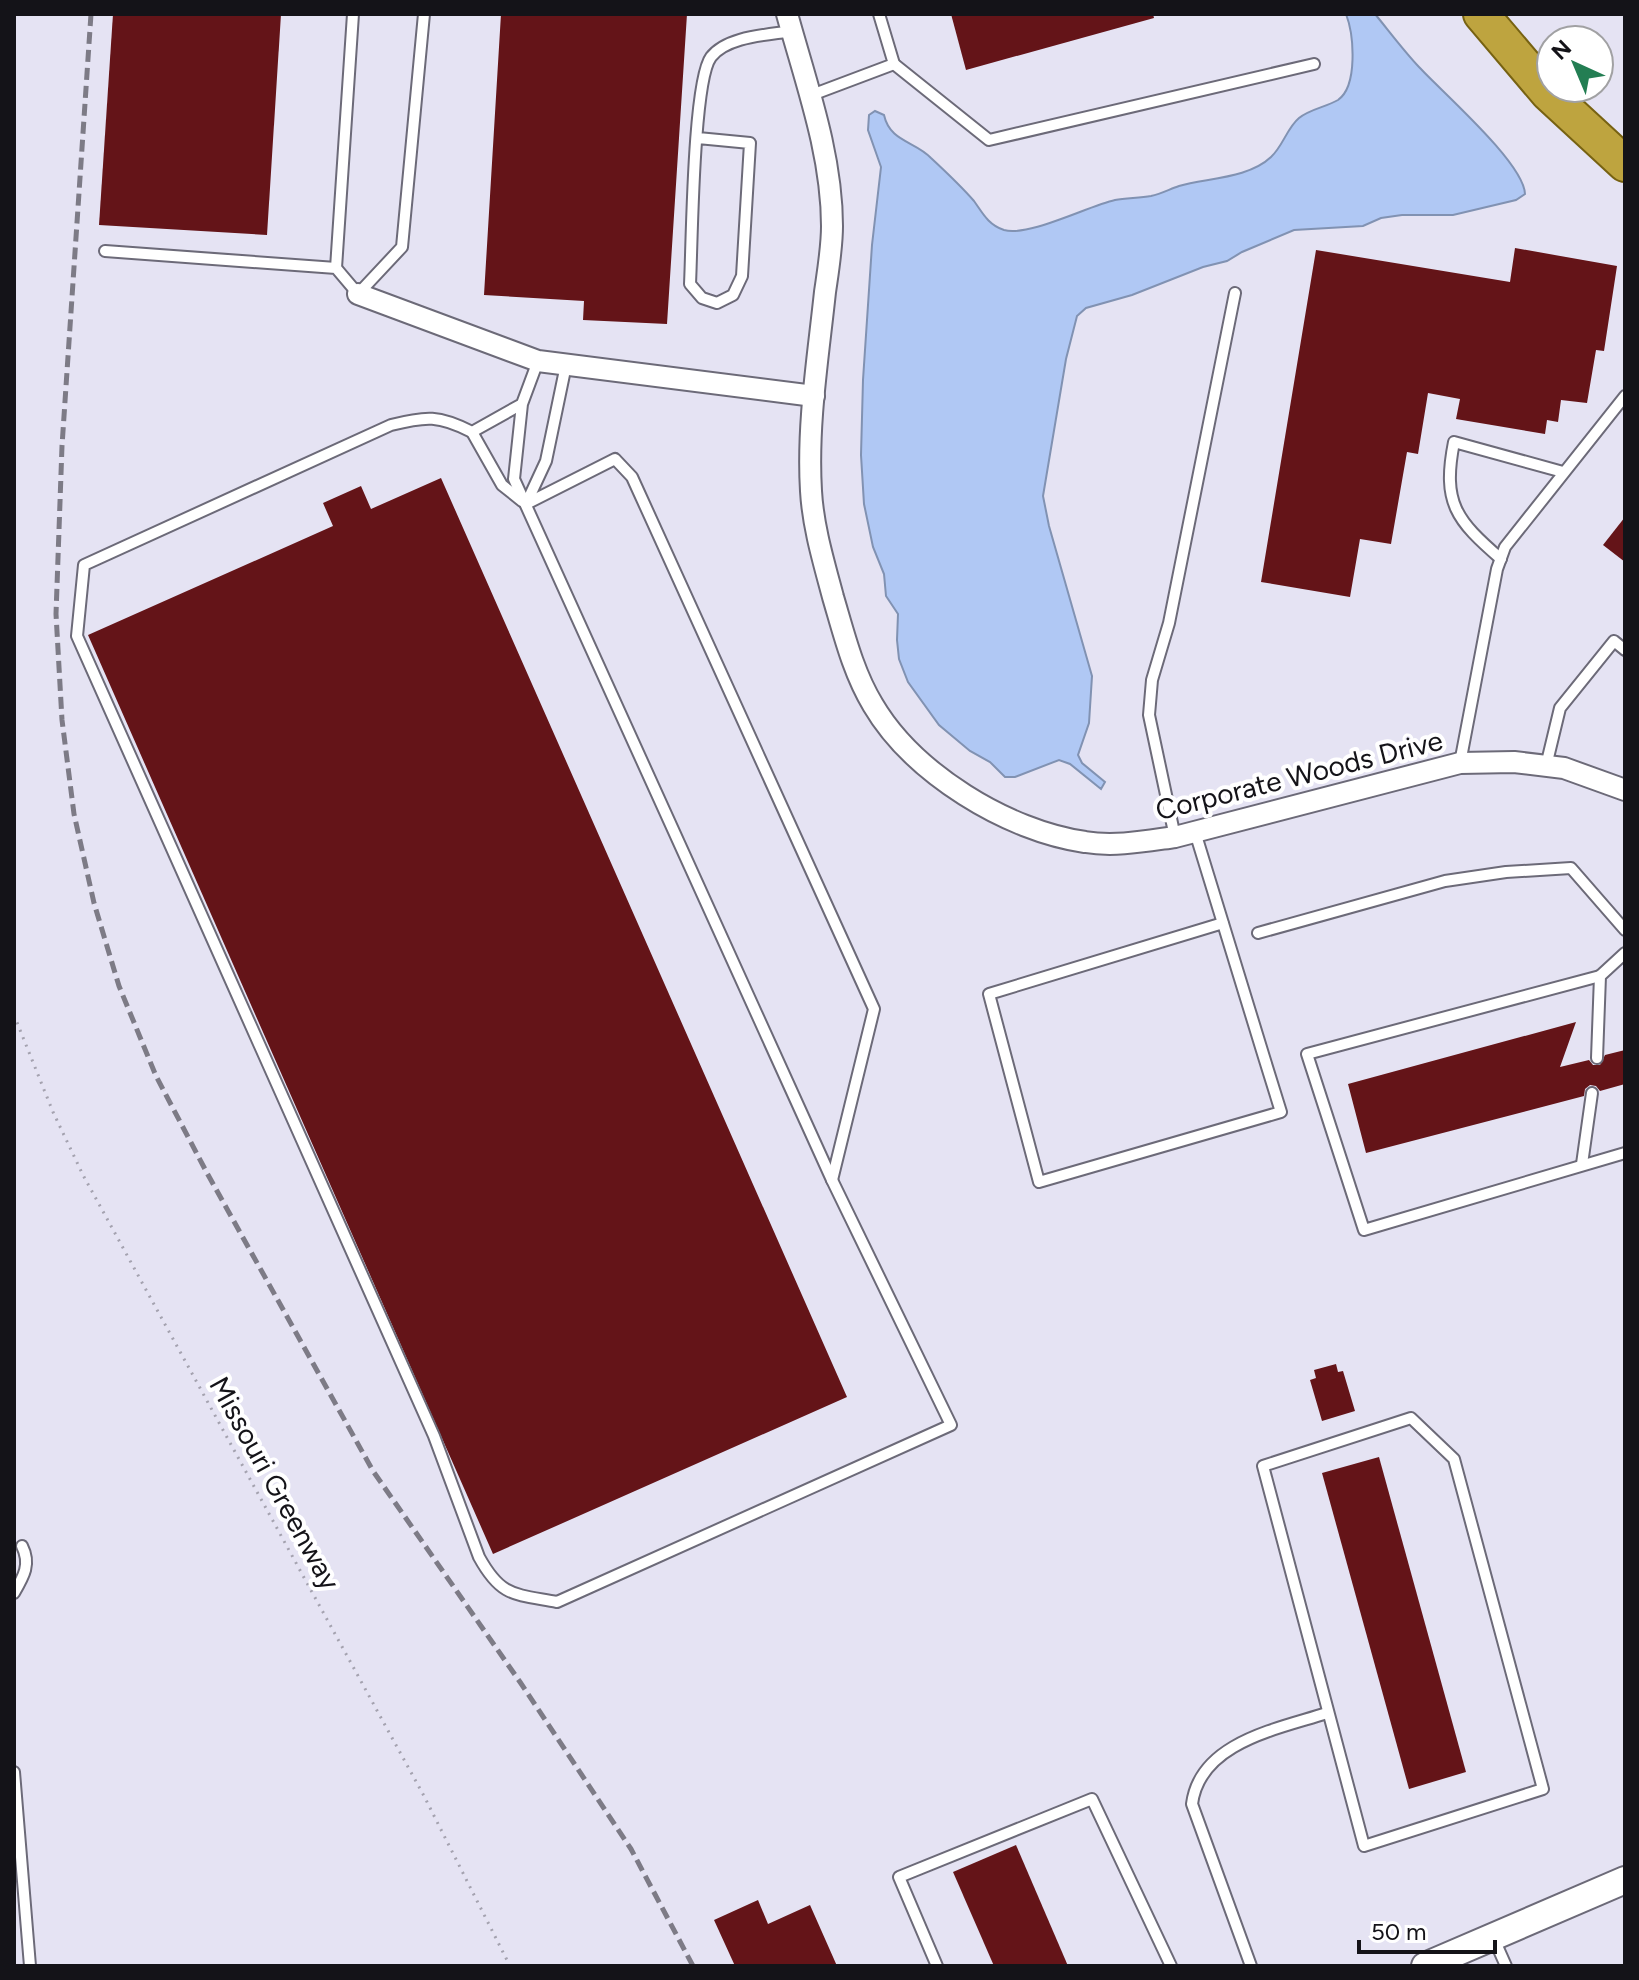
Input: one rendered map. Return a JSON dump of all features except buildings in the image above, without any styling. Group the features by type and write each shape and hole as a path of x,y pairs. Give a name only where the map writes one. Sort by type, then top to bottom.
{"highway":[{"path":"1481,14 1548,93 1625,164"}],"street":[{"name":"Corporate Woods Drive","path":"789,22 829,183 833,227 814,396 811,492 819,544 859,678 874,708 914,755 958,792 1021,825 1085,842 1132,843 1185,835 1460,763 1514,762 1564,768 1625,790"},
{"path":"358,294 538,361 814,396"},
{"path":"1425,1966 1625,1880"}],"lane":[{"path":"353,14 336,268 358,294 402,247 424,14"},
{"path":"879,14 894,64 989,140 1314,64"},
{"path":"698,138 750,143 742,276 733,295 717,303 702,298 690,284 698,138 701,87 711,57 731,43 789,22"},
{"path":"809,96 894,64"},
{"path":"105,251 336,268"},
{"path":"1223,923 989,994 1039,1182 1281,1112 1223,923 1185,835 1149,715 1152,680 1169,623 1235,293"},
{"path":"526,504 502,485 472,432 447,420 418,418 391,425 84,565 77,636 434,1436 479,1557 502,1590 557,1602 951,1425 832,1180 526,504 514,479 522,404 538,361"},
{"path":"526,504 546,461 566,365"},
{"path":"1460,763 1505,547 1625,396"},
{"path":"472,432 522,404"},
{"path":"1501,559 1465,526 1455,510 1448,472 1454,442 1563,472"},
{"path":"526,504 615,459 632,477 874,1009 832,1180"},
{"path":"1546,766 1560,708 1614,641 1625,650"},
{"path":"1258,933 1445,881 1506,872 1571,868 1625,930"},
{"path":"1625,953 1600,976 1307,1054 1364,1230 1625,1153"},
{"path":"1597,1058 1600,976"},
{"path":"1582,1164 1592,1093"},
{"path":"1411,1418 1454,1459 1543,1789 1364,1846 1327,1713 1263,1466 1411,1418"},
{"path":"14,1593 25,1575 27,1557 22,1546"},
{"path":"1251,1966 1192,1804 1194,1789 1200,1776 1215,1761 1245,1740 1327,1713"},
{"path":"14,1772 30,1966"},
{"path":"937,1966 899,1877 1092,1799 1171,1966"},
{"path":"1494,1937 1506,1966"}],"path":[{"name":"Missouri Greenway","path":"14,1015 53,1112 83,1175 424,1796 510,1966"}],"water":[{"path":"1346,14 1375,14 1419,67 1497,147 1521,181 1525,194 1516,200 1453,215 1402,215 1381,218 1363,226 1294,230 1227,261 1086,308 1077,316 1066,359 1043,496 1092,676 1089,723 1078,755 1082,763 1105,782 1101,789 1070,764 1059,760 1015,777 1005,777 990,762 970,751 939,725 908,682 899,659 898,614 886,596 884,574 873,547 864,504 861,455 863,380 881,167 868,130 869,115 875,111 884,115 897,136 925,152 994,225 1004,230 1028,229 1104,203 1155,195 1179,186 1240,173 1262,164 1275,153 1299,118 1338,100 1344,93 1349,84 1352,60"}],"railway":[{"path":"91,14 62,446 56,614 62,720 74,814 94,903 119,986 156,1076 373,1471 520,1682 631,1849 693,1966"}]}
